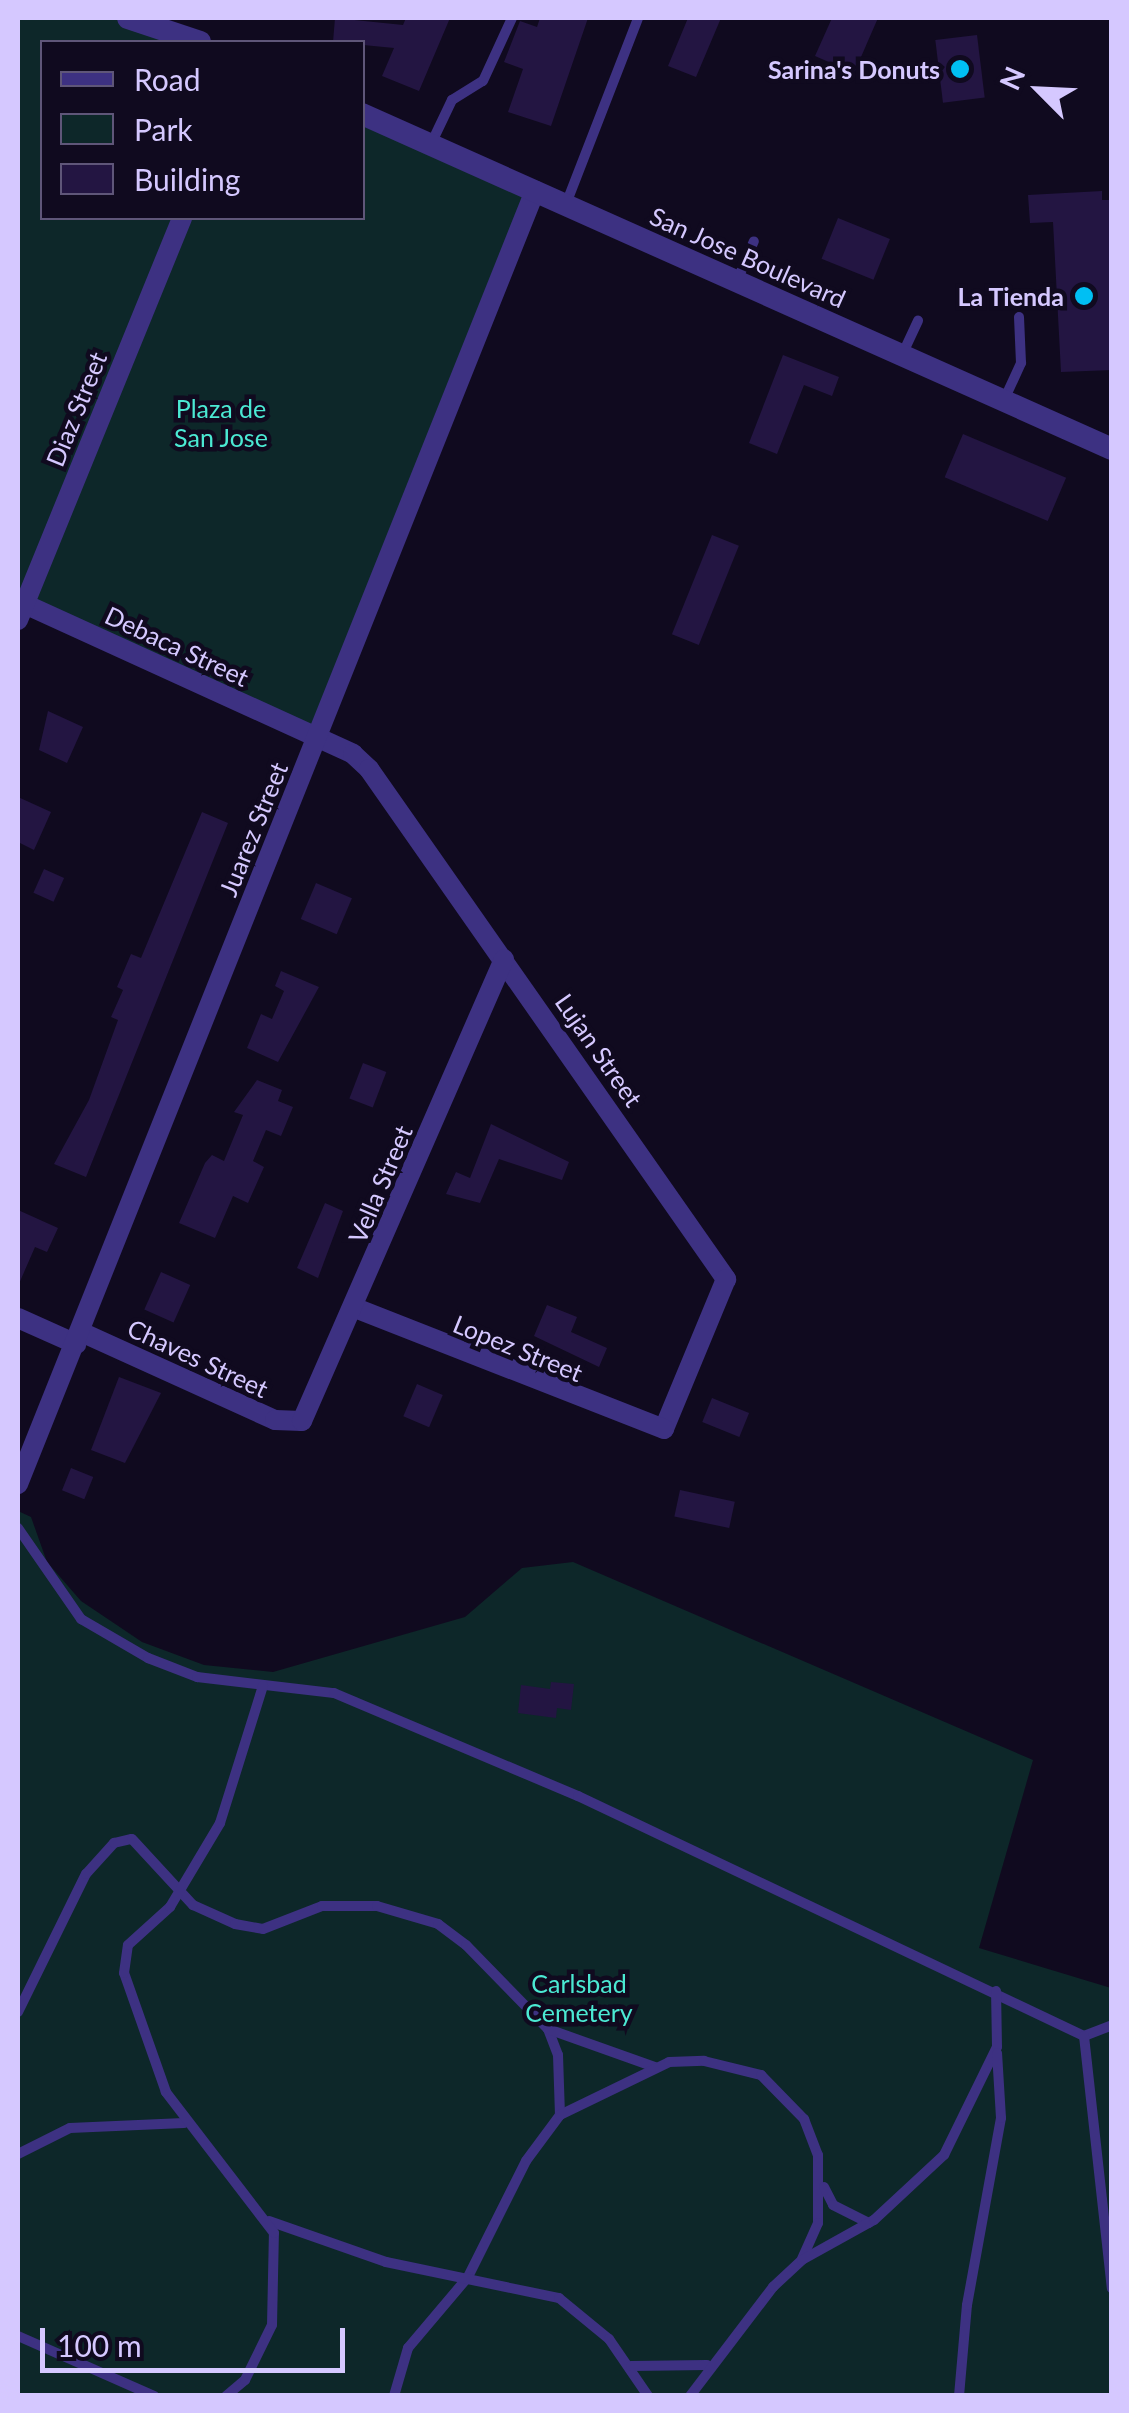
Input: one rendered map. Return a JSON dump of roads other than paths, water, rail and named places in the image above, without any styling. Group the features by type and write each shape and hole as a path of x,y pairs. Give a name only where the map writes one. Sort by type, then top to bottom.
{"street":[{"path":"128,18 160,22 196,40"},
{"name":"San Jose Boulevard","path":"365,115 1112,449"},
{"name":"Juarez Street","path":"18,1484 535,191"},
{"name":"Diaz Street","path":"20,608 181,220"},
{"name":"Debaca Street","path":"20,608 316,737"},
{"name":"Lujan Street","path":"316,737 368,768 721,1265 724,1294 664,1428"},
{"name":"Vella Street","path":"296,1423 308,1413 504,959"},
{"name":"Lopez Street","path":"355,1308 664,1428"},
{"name":"Chaves Street","path":"18,1318 296,1423"}],"lane":[{"path":"431,144 452,100 483,82 512,18"},
{"path":"566,205 638,18"},
{"path":"737,282 754,241"},
{"path":"1004,401 1021,363 1019,317"},
{"path":"902,356 918,320"},
{"path":"18,1528 60,1596 114,1641 197,1677 334,1693 578,1796 1084,2036 1112,2024"},
{"path":"264,1686 220,1823 180,1892 128,1945 124,1973 147,2054 184,2123 268,2221 386,2262 560,2298 632,2366 648,2396"},
{"path":"18,2012 63,1912 114,1843 132,1839 180,1892 208,1914 264,1930 322,1906 414,1914 466,1944 548,2029 558,2056 560,2115"},
{"path":"959,2396 967,2305 1001,2118 996,1992"},
{"path":"548,2029 657,2068"},
{"path":"1084,2036 1112,2288"},
{"path":"690,2396 707,2364 802,2260 869,2223 944,2155 997,2047"},
{"path":"394,2396 423,2322 468,2277 526,2161 560,2115 657,2068 704,2060 762,2075 804,2119 833,2205 869,2223"},
{"path":"18,2154 70,2128 184,2123"},
{"path":"802,2260 824,2186"},
{"path":"226,2396 245,2380 272,2325 268,2221"},
{"path":"18,2336 154,2396"},
{"path":"632,2366 707,2364"}],"place":[{"name":"Sarina's Donuts","path":"960,69"},
{"name":"La Tienda","path":"1084,296"}],"park label":[{"name":"Plaza de San Jose","path":"221,424"},
{"name":"Carlsbad Cemetery","path":"579,1998"}]}
